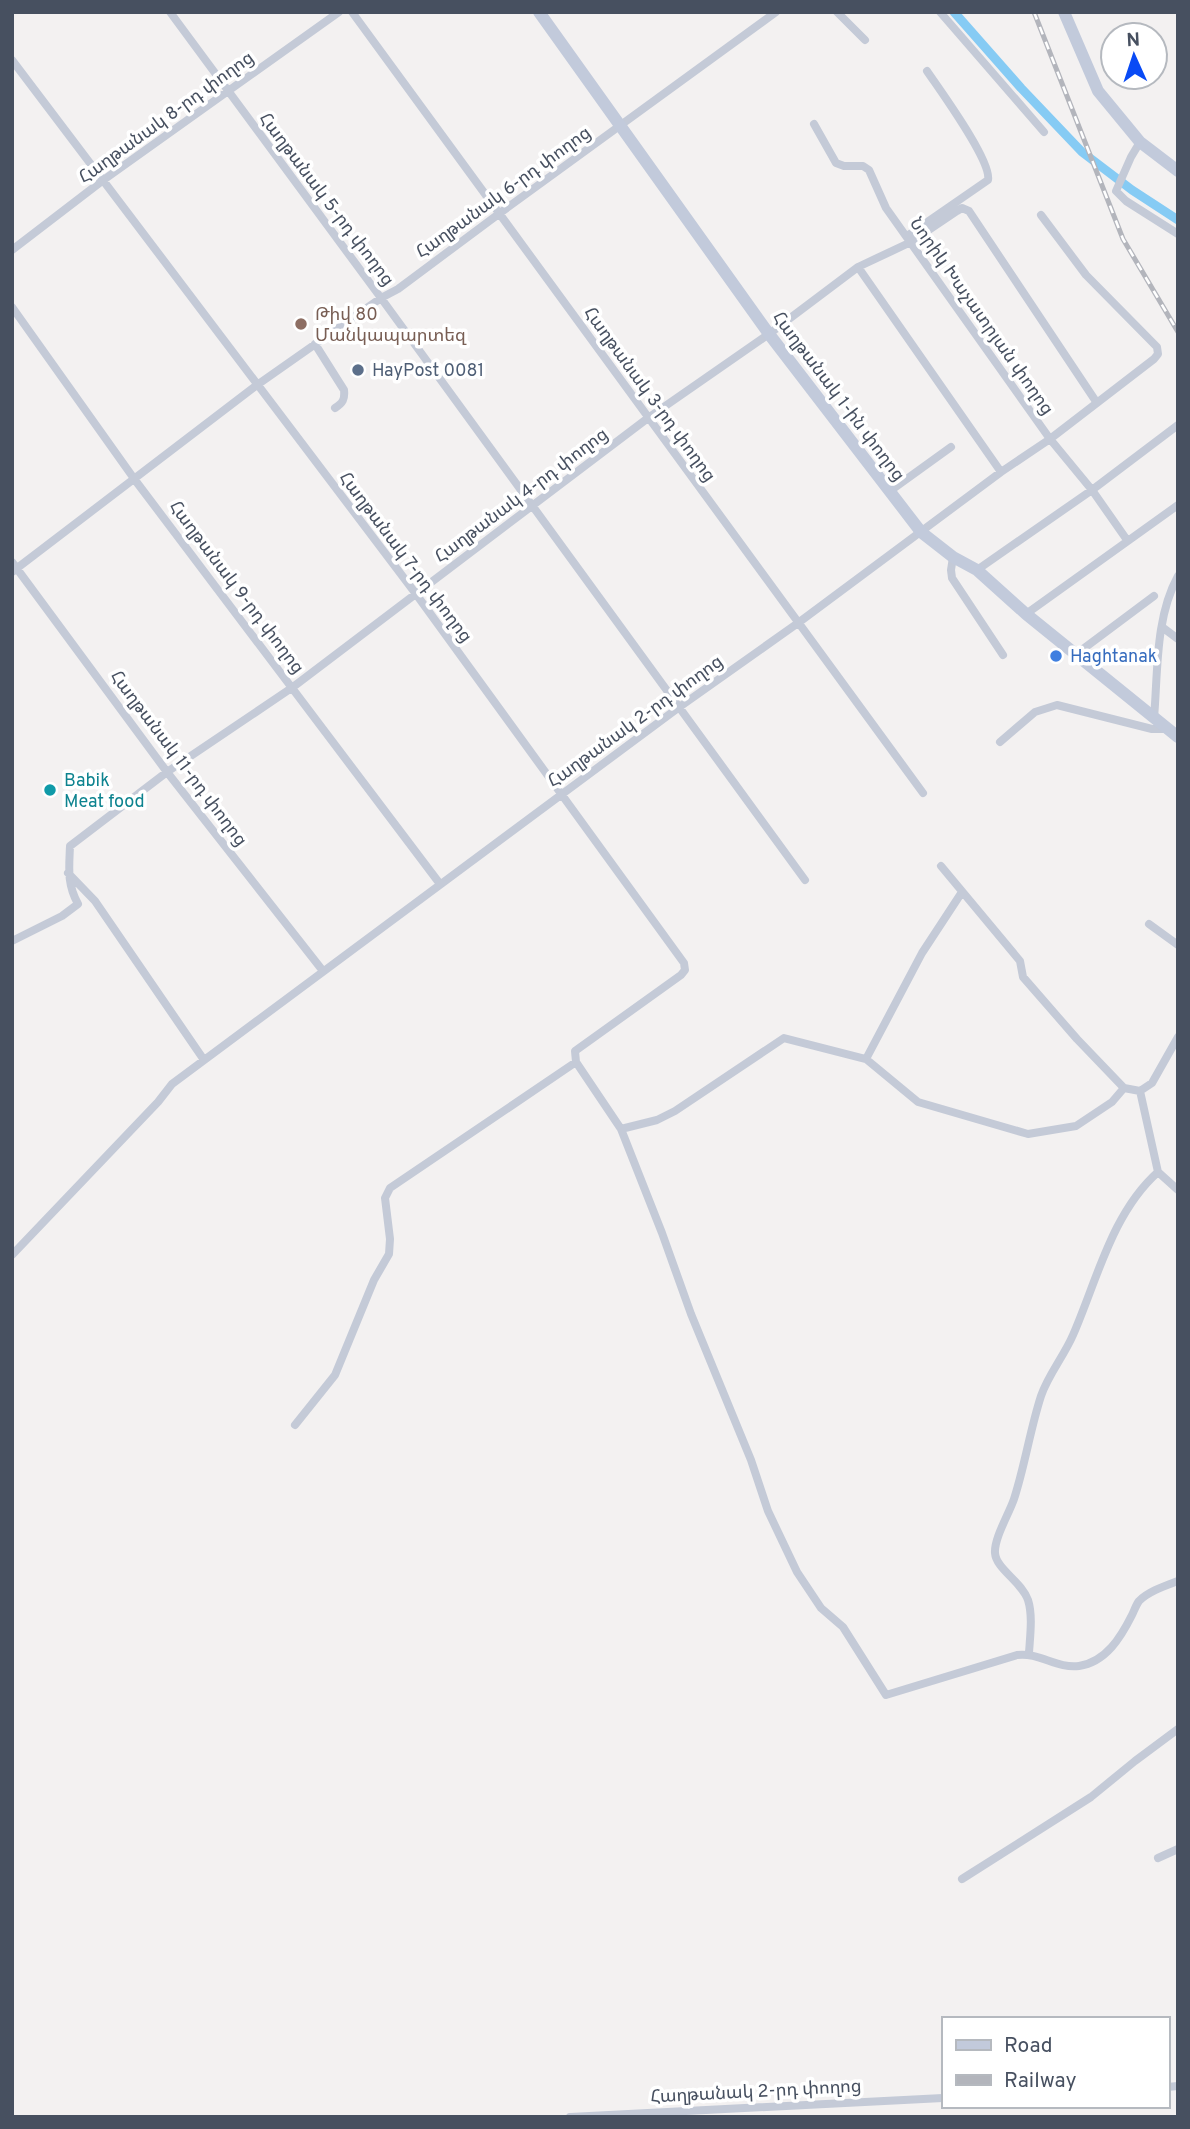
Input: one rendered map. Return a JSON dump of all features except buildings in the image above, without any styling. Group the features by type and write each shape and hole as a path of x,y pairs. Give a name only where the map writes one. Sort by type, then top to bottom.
{"main road":[{"name":"Հաղթանակ 1-ին փողոց","path":"539,12 769,334 921,533 977,570 1075,655 1173,733"},
{"path":"1064,12 1098,91 1140,142 1178,171"}],"street":[{"name":"Հաղթանակ 5-րդ փողոց","path":"170,12 806,880"},
{"name":"Հաղթանակ 8-րդ փողոց","path":"12,250 102,181 339,12"},
{"name":"Հաղթանակ 3-րդ փողոց","path":"352,12 923,793"},
{"name":"Հաղթանակ 6-րդ փողոց","path":"14,567 135,480 257,386 381,298 398,289 776,12"},
{"path":"837,12 864,40"},
{"path":"940,12 1044,132"},
{"name":"Հաղթանակ 7-րդ փողոց","path":"12,60 416,594 684,963 685,970 681,975 575,1051 576,1062"},
{"path":"909,239 989,177 987,167 959,118 926,71"},
{"name":"Նորիկ Խաչատրյան փողոց","path":"814,124 836,163 863,166 869,170 886,208 1050,439 1092,490 1127,540"},
{"path":"1140,142 1116,191 1126,201 1178,234"},
{"path":"909,239 962,208 969,211 1097,402"},
{"name":"Հաղթանակ 2-րդ փողոց","path":"12,1255 172,1084 678,708 921,533 1000,472 1050,439 1154,359 1158,354 1157,347 1086,275 1041,215"},
{"name":"Հաղթանակ 4-րդ փողոց","path":"68,873 69,846 167,772 293,687 648,418 769,334 858,267 909,239"},
{"path":"858,267 1000,472"},
{"name":"Հաղթանակ 9-րդ փողոց","path":"12,307 135,480 440,884"},
{"path":"316,344 344,390 342,404 335,408"},
{"path":"977,570 1092,490 1178,425"},
{"path":"890,491 951,447"},
{"path":"1026,614 1178,505"},
{"path":"953,556 952,578 1003,655"},
{"name":"Հաղթանակ 11-րդ փողոց","path":"14,567 167,772 323,971"},
{"path":"1154,718 1162,627 1171,589 1178,576"},
{"path":"1075,655 1154,596"},
{"path":"1162,627 1178,639"},
{"path":"1000,742 1035,712 1057,705 1173,733"},
{"path":"941,866 1020,961 1023,977 1124,1088 1140,1091 1152,1083 1178,1037"},
{"path":"12,941 62,916 78,904 70,890 68,873"},
{"path":"68,873 95,901 204,1060"},
{"path":"866,1059 922,953 962,892"},
{"path":"1149,923 1178,945"},
{"path":"621,1129 657,1120 675,1111 784,1038 866,1059 918,1102 1028,1134 1076,1126 1112,1102 1124,1088"},
{"path":"295,1424 335,1375 374,1280 389,1254 386,1192 576,1062 621,1129 691,1314 751,1460 768,1511 797,1572 821,1608 843,1627 886,1696 1010,1656 1029,1653 1065,1666 1080,1666 1093,1661 1107,1653 1139,1601 1178,1581"},
{"path":"1140,1091 1158,1172 1178,1190"},
{"path":"1029,1653 1030,1620 1027,1599 1018,1583 997,1561 997,1540 1016,1495 1042,1393 1072,1337 1103,1258 1127,1210 1145,1184 1158,1172"},
{"path":"962,1879 1091,1797 1178,1729"},
{"path":"1157,1858 1178,1849"},
{"name":"Հաղթանակ 2-րդ փողոց","path":"570,2117 942,2098"}],"waterway":[{"path":"954,12 1082,152 1132,190 1178,220"}],"railway":[{"path":"1034,12 1123,239 1178,332"}],"place":[{"name":"Թիվ 80 Մանկապարտեզ","path":"301,324"},
{"name":"HayPost 0081","path":"358,370"},
{"name":"Haghtanak","path":"1056,656"},
{"name":"Babik Meat food","path":"50,790"}]}
